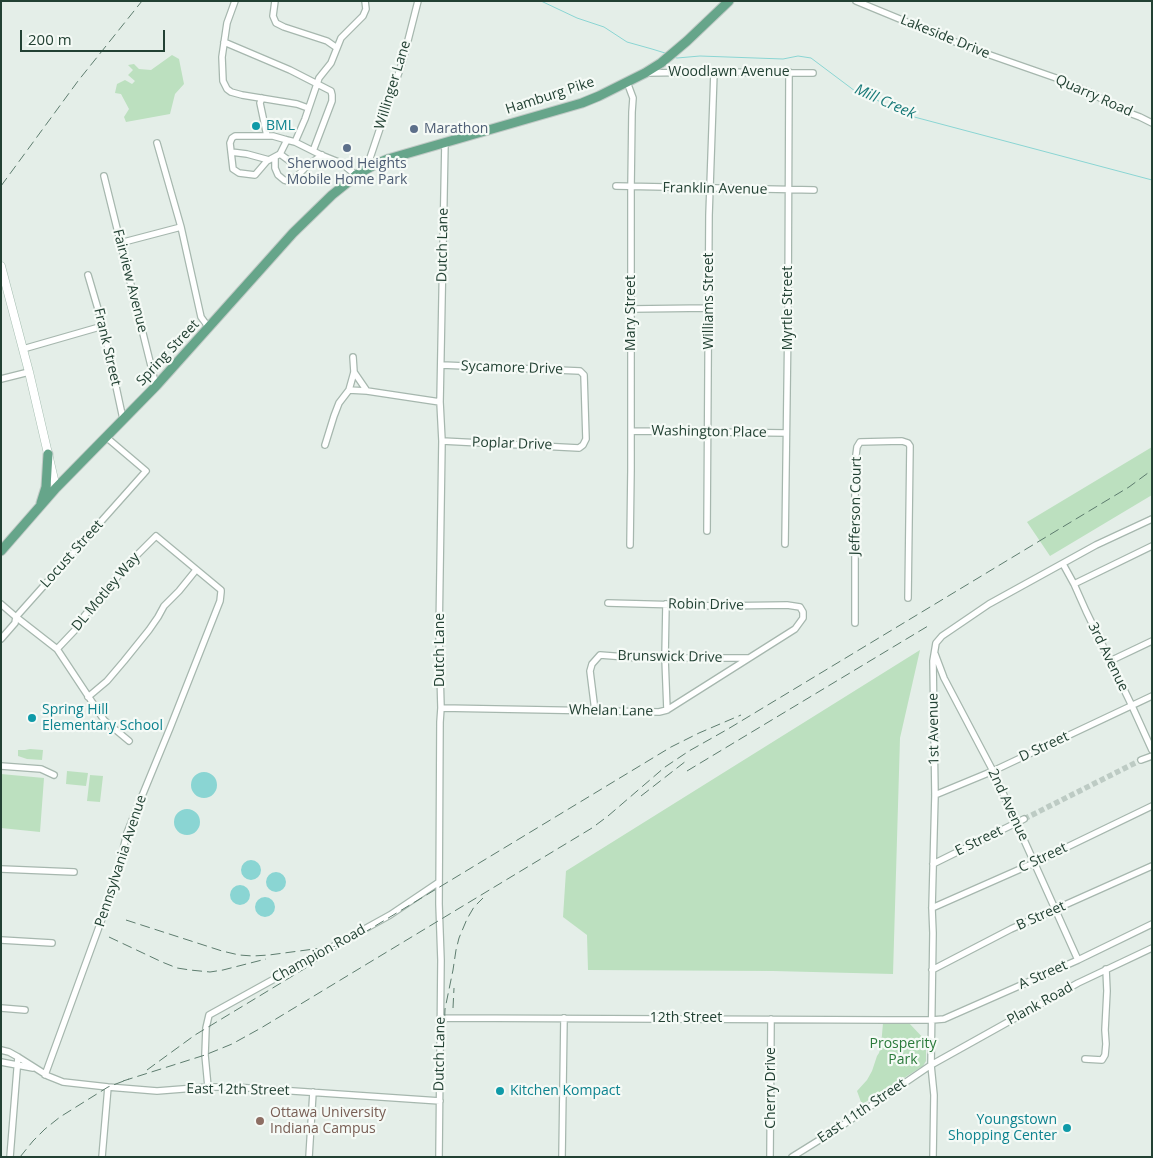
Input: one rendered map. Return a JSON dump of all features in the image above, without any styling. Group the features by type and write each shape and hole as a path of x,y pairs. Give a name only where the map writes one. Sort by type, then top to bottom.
{"main road":[{"name":"Hamburg Pike","path":"356,175 388,159 582,104 645,73 663,61 729,1"},
{"name":"Spring Street","path":"1,551 56,488 156,386 293,233 332,195 356,175"},
{"path":"1,266 4,285 23,349 56,488"},
{"path":"40,507 46,486 48,454"}],"street":[{"path":"235,1 227,23 222,57 222,75 227,89 231,92 297,104 308,108"},
{"path":"276,1 273,16 276,23 327,41 336,48"},
{"path":"295,142 319,78 331,63 342,38 363,16 366,10 365,1"},
{"name":"Willinger Lane","path":"369,168 370,158 402,60 418,1"},
{"name":"Lakeside Drive","path":"856,1 970,48 1035,71"},
{"path":"224,42 267,60 331,91 332,101 313,151"},
{"name":"Quarry Road","path":"1035,71 1091,93 1124,111 1140,116 1152,123"},
{"name":"Williams Street","path":"707,532 710,189 714,72"},
{"name":"Myrtle Street","path":"786,544 788,72"},
{"name":"Woodlawn Avenue","path":"645,73 813,73"},
{"name":"Mary Street","path":"627,82 633,98 630,545"},
{"path":"262,98 260,104 267,136"},
{"path":"287,140 275,157 255,175 239,173 233,169 230,143 232,138 235,136 273,136 295,142 341,163 356,175"},
{"name":"Dutch Lane","path":"439,1157 441,708 439,614 442,441 440,402 444,142"},
{"path":"157,143 181,227 201,317 209,328"},
{"path":"231,152 275,157 306,167"},
{"path":"275,157 275,168 278,175 288,181 294,179 322,155"},
{"name":"Fairview Avenue","path":"104,176 156,386"},
{"name":"Franklin Avenue","path":"616,186 814,190"},
{"path":"120,244 181,227"},
{"name":"Frank Street","path":"88,275 103,326 123,419"},
{"path":"631,309 709,308"},
{"path":"23,349 103,326"},
{"path":"325,445 339,403 349,390 354,372 353,357"},
{"name":"Sycamore Drive","path":"442,365 582,372 584,375 586,439 581,446"},
{"path":"1,379 28,372"},
{"path":"354,372 367,391"},
{"path":"349,390 440,402"},
{"name":"Washington Place","path":"631,431 786,433"},
{"name":"Locust Street","path":"1,639 15,623 16,617 146,471 106,437"},
{"name":"Poplar Drive","path":"442,441 579,448 581,446"},
{"name":"Jefferson Court","path":"855,623 856,463 857,447 860,442 902,442 908,443 910,446 908,598"},
{"path":"934,653 936,643 942,636 989,604 1096,545 1152,519"},
{"name":"DL Motley Way","path":"57,649 130,562 156,536 196,570"},
{"path":"1074,584 1152,546"},
{"name":"3rd Avenue","path":"1063,564 1152,750"},
{"path":"88,697 107,681 149,630 164,606 196,570"},
{"name":"Pennsylvania Avenue","path":"42,1073 115,884 130,825 220,601 221,590 196,570"},
{"name":"Robin Drive","path":"608,603 718,606 787,605 798,606 802,611"},
{"path":"1,604 57,649 104,720 129,741"},
{"path":"666,604 665,658 667,710"},
{"name":"Whelan Lane","path":"441,708 659,712 667,710 795,629 803,618 802,611"},
{"path":"439,614 447,613"},
{"path":"1110,661 1152,641"},
{"name":"2nd Avenue","path":"934,653 944,678 993,771 1078,960"},
{"name":"1st Avenue","path":"933,1157 934,1095 931,1064 935,795 934,653"},
{"name":"Brunswick Drive","path":"595,711 590,671 593,662 602,654 638,658 749,658"},
{"name":"D Street","path":"935,795 993,771 1152,696"},
{"path":"1141,760 1152,756"},
{"path":"1,766 41,769 54,775"},
{"name":"C Street","path":"932,908 1034,863 1152,806"},
{"name":"E Street","path":"934,864 1024,819"},
{"name":"B Street","path":"932,970 1011,929 1152,866"},
{"path":"1,869 74,872"},
{"name":"Champion Road","path":"208,1087 206,1028 209,1015 390,915 439,882"},
{"name":"A Street","path":"932,1020 944,1019 1078,960 1152,924"},
{"path":"1,940 52,943"},
{"name":"Plank Road","path":"931,1064 1078,983 1152,948"},
{"path":"1084,1059 1102,1060 1104,1055 1106,1044 1106,969"},
{"path":"1,1008 25,1010"},
{"name":"12th Street","path":"440,1018 932,1020"},
{"path":"562,1157 564,1018"},
{"name":"Cherry Drive","path":"770,1157 771,1019"},
{"name":"East 12th Street","path":"1,1050 18,1057 42,1073"},
{"path":"10,1157 18,1057"},
{"name":"East 12th Street","path":"1,1062 18,1065 63,1082 108,1087 157,1091 234,1087 440,1102"},
{"name":"East 11th Street","path":"792,1157 837,1129 931,1064"},
{"path":"102,1157 108,1087"},
{"path":"309,1157 313,1092"}],"green space":[{"path":"172,55 179,59 184,84 175,94 170,114 126,122 124,117 129,109 121,94 115,93 117,84 125,80 132,84 135,81 128,75 133,70 128,65 134,64 139,69 151,70"},
{"path":"1152,447 1152,495 1050,556 1027,522"},
{"path":"920,650 900,738 893,974 588,970 587,935 563,917 566,871"},
{"path":"18,750 43,750 42,760 18,756"},
{"path":"67,771 88,773 86,786 66,784"},
{"path":"1,774 44,778 40,832 1,828"},
{"path":"90,775 103,776 100,802 87,801"},
{"name":"Prosperity Park","path":"883,1023 909,1023 926,1041 926,1061 923,1066 864,1103 861,1102 857,1091 867,1080 879,1053"}],"water":[{"path":"204,772 213,776 217,785 213,794 204,798 195,794 191,785 195,776"},
{"path":"187,809 196,813 200,822 196,831 187,835 178,831 174,822 178,813"},
{"path":"251,860 258,863 261,870 258,877 251,880 244,877 241,870 244,863"},
{"path":"276,872 283,875 286,882 283,889 276,892 269,889 266,882 269,875"},
{"path":"240,885 247,888 250,895 247,902 240,905 233,902 230,895 233,888"},
{"path":"265,897 272,900 275,907 272,914 265,917 258,914 255,907 258,900"}],"waterway":[{"name":"Mill Creek","path":"541,1 577,18 604,27 627,42 665,53"},
{"name":"Mill Creek","path":"673,57 783,59 798,56 811,58 855,91 903,114 1152,180"}],"tunnel":[{"path":"1024,819 1141,760"}],"railway":[{"path":"1,186 78,81 142,1"},
{"path":"123,1081 205,1055 232,1044 261,1028 592,828 665,767 689,751 1129,487 1152,470"},
{"path":"687,771 928,626"},
{"path":"147,1070 195,1035 671,747 741,715"},
{"path":"641,796 686,761"},
{"path":"443,1063 445,1009 456,950 467,919 474,907 483,898"},
{"path":"126,920 239,955 269,955 337,946"},
{"path":"109,937 162,962 177,968 190,970 210,972 266,959"},
{"path":"453,1008 454,988"},
{"path":"20,1157 33,1141 60,1117 108,1087 129,1079"}],"place":[{"name":"BML","path":"256,126"},
{"name":"Marathon","path":"414,129"},
{"name":"Sherwood Heights Mobile Home Park","path":"347,148"},
{"name":"Spring Hill Elementary School","path":"32,718"},
{"name":"Kitchen Kompact","path":"500,1091"},
{"name":"Ottawa University Indiana Campus","path":"260,1121"},
{"name":"Youngstown Shopping Center","path":"1067,1128"}]}
